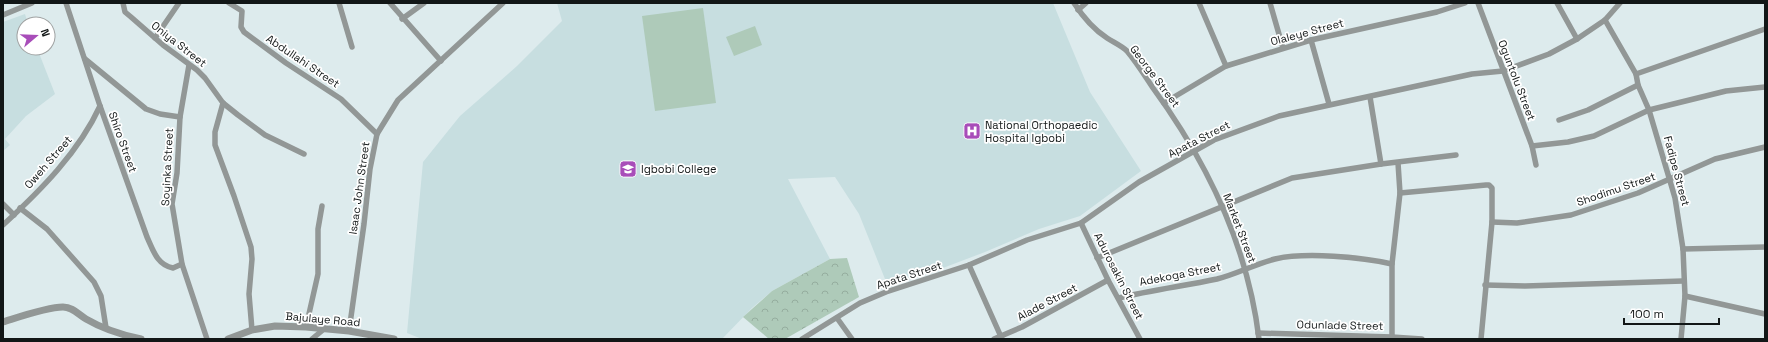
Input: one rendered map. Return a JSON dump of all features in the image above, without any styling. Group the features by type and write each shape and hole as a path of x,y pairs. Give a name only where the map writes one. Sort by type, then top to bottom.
{"street":[{"path":"3,15 32,3"},
{"name":"Shiro Street","path":"66,3 100,106 155,254 162,264 167,267 173,268 182,264"},
{"name":"Oniya Street","path":"123,3 125,12 188,65 197,70 205,78 223,103 265,135 304,154"},
{"path":"155,38 179,3"},
{"name":"Abdullahi Street","path":"229,3 242,11 241,27 244,32 286,63 341,99 377,134"},
{"path":"339,3 352,47"},
{"path":"390,3 402,19 441,61"},
{"path":"402,19 424,3"},
{"name":"Isaac John Street","path":"349,331 371,156 377,134 398,100 503,3"},
{"name":"George Street","path":"1074,3 1087,22 1105,37 1126,50 1164,103 1195,151"},
{"path":"1078,10 1086,3"},
{"path":"1200,3 1226,66"},
{"path":"1270,3 1283,48"},
{"name":"Olaleye Street","path":"1164,103 1226,66 1311,40 1437,12 1465,3"},
{"name":"Oguntolu Street","path":"1478,3 1532,146 1536,165"},
{"path":"1557,3 1577,39"},
{"name":"Apata Street","path":"802,339 860,303 886,292 969,265 1027,240 1081,223 1139,182 1214,140 1279,116 1329,104 1370,97 1472,74 1503,71 1549,54 1577,39 1605,20 1620,3"},
{"name":"Fadipe Street","path":"1605,20 1636,74 1638,85 1649,110 1675,198 1683,249 1683,281 1685,296 1681,339"},
{"path":"1636,74 1765,30"},
{"path":"1311,40 1329,104"},
{"path":"85,59 146,109 160,114 180,117"},
{"name":"Soyinka Street","path":"188,65 180,117 177,173 172,204 182,264 207,339"},
{"path":"1559,120 1588,110 1638,85"},
{"path":"1532,146 1568,142 1594,136 1649,110 1726,91 1765,87"},
{"path":"1370,97 1381,164"},
{"path":"223,103 216,132 215,146 251,247 252,259 249,294 252,330"},
{"name":"Oweh Street","path":"3,225 58,168 92,123 100,106"},
{"name":"Shodimu Street","path":"1492,222 1517,223 1571,215 1638,193 1715,159 1765,147"},
{"name":"Market Street","path":"1195,151 1222,206 1246,268 1258,336"},
{"path":"1097,258 1292,178 1381,164 1456,155"},
{"path":"1392,337 1392,264 1400,193 1398,163"},
{"path":"1400,193 1489,185 1492,188 1492,222 1481,339"},
{"path":"3,204 14,215"},
{"path":"306,326 318,274 318,230 322,206"},
{"path":"20,208 47,230 94,282 101,296 106,328"},
{"name":"Adurosakin Street","path":"1081,223 1108,280 1140,339"},
{"path":"1683,249 1765,247"},
{"name":"Adekoga Street","path":"1119,298 1151,290 1219,278 1276,259 1307,256 1372,259 1392,264"},
{"path":"969,265 1002,338"},
{"name":"Alade Street","path":"994,339 1002,338 1108,280"},
{"path":"1485,284 1525,286 1683,281"},
{"path":"1685,296 1765,314"},
{"path":"3,322 63,307 76,311 86,319 123,335 141,339"},
{"path":"837,318 852,339"},
{"name":"Bajulaye Road","path":"228,339 252,330 275,326 306,326 349,331 394,339"},
{"path":"312,339 324,329"},
{"name":"Odunlade Street","path":"1258,336 1392,337 1422,339"}],"shaded area":[{"path":"557,3 1053,3 1090,92 1141,171 1080,216 1039,229 935,271 887,284 859,214 835,177 788,179 830,259 772,291 752,308 722,339 422,339 407,333 423,162 460,116 517,66 562,21"},
{"path":"16,17 16,56 40,56 55,94 26,116 5,139 10,145 3,151 3,22"}],"green space":[{"path":"703,8 716,103 655,111 642,16"},
{"path":"755,26 762,45 734,56 726,37"},
{"path":"847,258 859,297 785,339 769,339 743,317 772,291 830,259"}],"place":[{"name":"National Orthopaedic Hospital Igbobi","path":"972,131"},
{"name":"Igbobi College","path":"628,169"}]}
